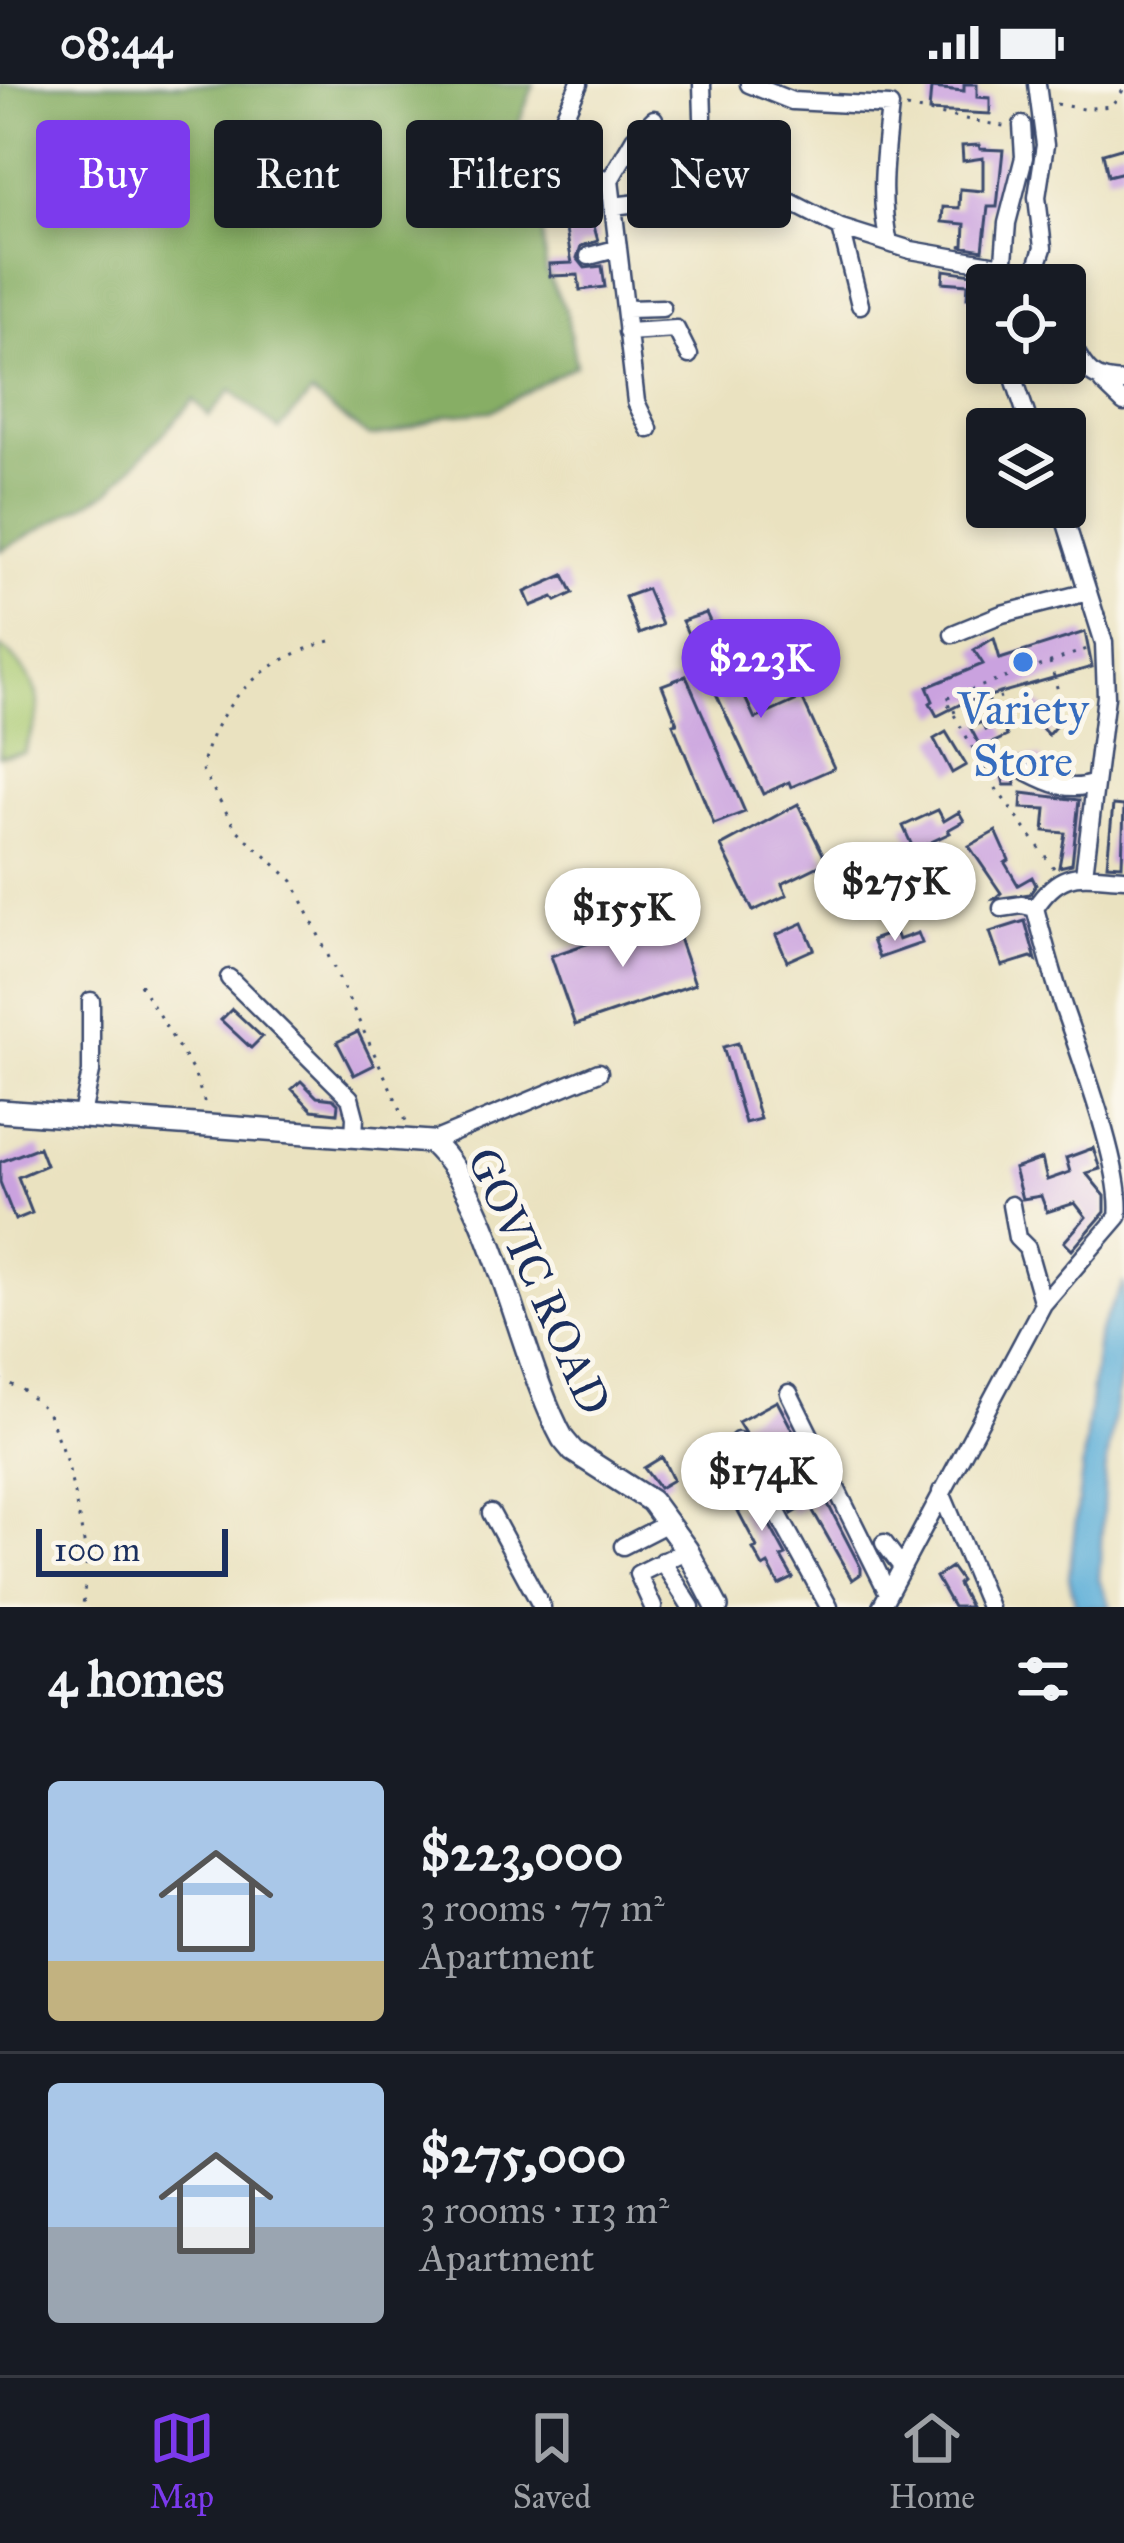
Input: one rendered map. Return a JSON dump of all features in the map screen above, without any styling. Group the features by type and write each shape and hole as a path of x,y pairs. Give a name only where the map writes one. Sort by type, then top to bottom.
{"main road":[{"name":"GOVIC ROAD","path":"0,1112 423,1140 450,1158 483,1229 563,1439 651,1501 687,1550 717,1607"}],"street":[{"path":"579,84 558,130 553,158 560,167 610,180"},
{"path":"702,84 703,117"},
{"path":"749,84 792,100 890,106 881,187 889,243"},
{"path":"1037,92 1045,145 1037,194 1043,248 1039,264"},
{"path":"650,429 636,402 610,180 634,139 654,119"},
{"path":"1003,264 1024,157 1022,129"},
{"path":"1014,191 1037,194"},
{"path":"791,203 842,228 889,243 990,264"},
{"path":"613,206 627,205"},
{"path":"808,212 812,235"},
{"path":"842,228 860,305"},
{"path":"589,256 616,248"},
{"path":"626,309 662,308"},
{"path":"627,332 676,329 689,355"},
{"path":"1086,367 1124,403"},
{"path":"1102,382 1124,382"},
{"path":"1067,528 1104,644 1106,696 1084,874"},
{"path":"953,634 1002,614 1088,592"},
{"path":"1028,772 1067,787 1094,783"},
{"path":"885,1600 1042,1304 1118,1217 1121,1206 1036,908 1062,879 1084,874 1124,878"},
{"path":"1001,908 1036,908"},
{"path":"230,977 350,1098 354,1137"},
{"path":"80,1119 91,1072 91,1001"},
{"path":"423,1140 599,1072"},
{"path":"1011,1205 1017,1238 1027,1248 1042,1304"},
{"path":"789,1393 885,1600"},
{"path":"738,1441 829,1607"},
{"path":"941,1492 989,1607"},
{"path":"491,1513 542,1607"},
{"path":"623,1546 668,1523"},
{"path":"884,1544 902,1567"},
{"path":"653,1607 638,1574 687,1550"},
{"path":"662,1561 691,1607"}],"path":[{"path":"1037,92 1083,109 1111,106 1124,89"},
{"path":"890,106 1022,129"},
{"path":"330,640 292,651 248,684 219,720 201,768 236,829 292,881 423,1140"},
{"path":"1062,879 997,790 944,699 1104,644"},
{"path":"1049,661 1058,691 1058,730"},
{"path":"952,712 1000,698"},
{"path":"140,984 194,1073 214,1129"},
{"path":"0,1379 24,1390 47,1411 68,1465 87,1557 83,1607"}],"green space":[{"path":"0,84 534,84 520,120 406,120 406,228 542,228 546,271 566,311 576,365 491,411 448,415 369,437 311,394 279,430 231,390 209,416 194,400 110,491 0,551"},
{"path":"0,647 28,676 38,705 24,753 0,756"}],"water":[{"path":"1124,1282 1124,1350 1105,1474 1099,1580 1111,1607 1076,1607 1069,1577 1099,1331"}],"building":[{"path":"964,84 977,84 977,97 990,98 990,114 929,111 931,88 964,91"},
{"path":"979,145 980,149 1003,150 997,207 988,207 983,250 960,246 964,245 965,224 942,222 943,207 959,208 960,189 983,191 983,158 963,161 962,146"},
{"path":"1124,147 1124,172 1108,176 1103,153"},
{"path":"566,228 594,228 598,241 581,246 577,258 585,268 602,266 605,287 580,290 578,275 550,276 549,264 572,263"},
{"path":"944,270 966,273 966,284 943,282"},
{"path":"564,575 573,593 531,606 525,592"},
{"path":"647,589 662,625 639,634 625,597"},
{"path":"706,613 755,719 802,698 834,768 763,794 682,621"},
{"path":"1085,632 1092,667 961,704 937,716 930,703 927,687 983,664 974,650 994,638 1000,659"},
{"path":"686,676 745,812 714,824 662,685"},
{"path":"1036,702 1060,721 1048,735 1025,709"},
{"path":"982,722 985,730 1001,723 1007,736 981,748 970,727"},
{"path":"946,732 966,765 952,773 934,739"},
{"path":"998,756 1042,757 1042,765 1022,761 1014,767 1015,785 1004,785"},
{"path":"1022,793 1079,800 1072,864 1059,867 1065,833 1044,831 1046,809 1021,808"},
{"path":"798,804 827,862 782,884 787,895 753,911 721,846"},
{"path":"1113,805 1124,806 1122,865 1107,864"},
{"path":"938,810 944,821 959,812 964,821 914,850 903,826"},
{"path":"996,831 1009,860 1005,863 1018,885 1032,877 1036,885 1030,894 994,899 1001,893 969,846"},
{"path":"671,915 695,984 575,1025 551,956"},
{"path":"1025,921 1036,960 1031,957 1002,966 990,932"},
{"path":"803,923 814,949 787,961 776,935"},
{"path":"895,932 898,940 918,933 922,943 879,958 872,940"},
{"path":"232,1009 262,1037 251,1048 221,1020"},
{"path":"358,1032 374,1065 354,1075 337,1042"},
{"path":"738,1043 760,1119 745,1123 723,1047"},
{"path":"301,1081 317,1097 333,1099 337,1113 312,1110 292,1089"},
{"path":"39,1147 46,1165 18,1177 32,1213 15,1220 0,1182 0,1162"},
{"path":"1093,1148 1100,1169 1086,1173 1105,1196 1105,1212 1072,1250 1064,1242 1086,1217 1075,1203 1047,1212 1041,1196 1022,1199 1014,1169 1042,1159 1047,1180 1070,1172 1066,1158"},
{"path":"777,1401 810,1464 773,1479 738,1422"},
{"path":"662,1457 673,1480 659,1488 644,1468"},
{"path":"744,1478 786,1555 781,1557 793,1578 779,1585 753,1549 757,1547 738,1511 744,1508 732,1485"},
{"path":"816,1481 861,1568 852,1580 809,1504 792,1514 784,1498"},
{"path":"951,1567 970,1607 953,1607 936,1577"}],"place":[{"name":"Variety Store","path":"1023,662"}]}
